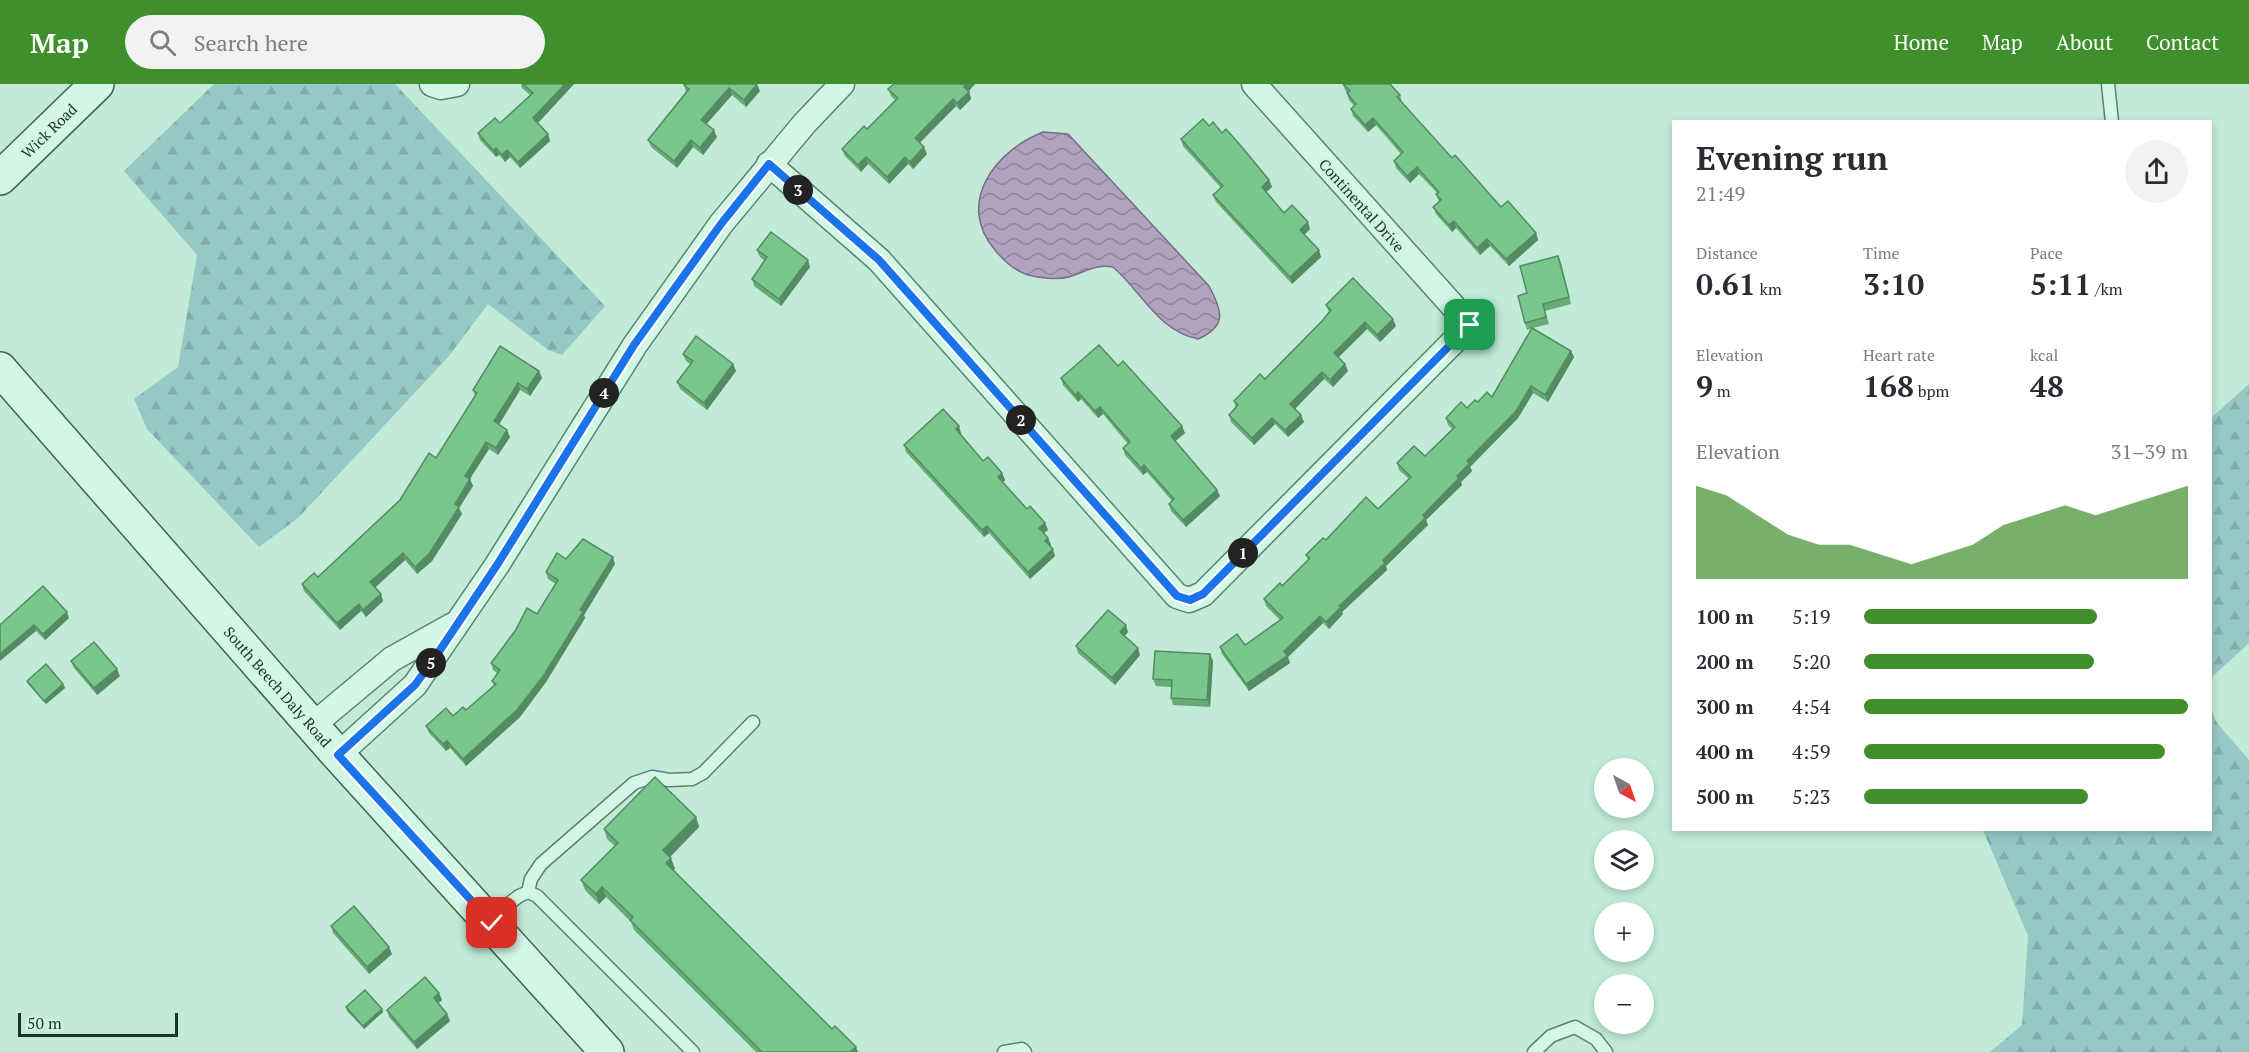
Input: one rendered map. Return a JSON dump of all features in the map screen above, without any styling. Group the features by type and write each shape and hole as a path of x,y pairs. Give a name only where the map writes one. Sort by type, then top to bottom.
{"street":[{"name":"Wick Road","path":"0,178 97,84"},
{"path":"432,84 441,87 457,84"},
{"path":"338,755 415,685 460,621 634,345 721,224 769,164 842,84"},
{"name":"Continental Drive","path":"769,164 879,260 1177,596 1190,600 1203,594 1470,325 1254,84"},
{"name":"South Beech Daly Road","path":"0,369 338,755 607,1052"},
{"path":"313,725 392,659 460,621"}],"lane":[{"path":"2108,84 2112,120"},
{"path":"528,892 531,879 541,864 634,783 652,777 669,780 692,779 703,773 753,722"},
{"path":"488,920 519,896 528,892 537,896 693,1052"},
{"path":"1533,1052 1551,1036 1575,1027 1596,1039 1606,1052"},
{"path":"1004,1052 1022,1049 1025,1052"}],"green space":[{"path":"214,84 395,84 605,306 562,355 548,350 488,304 449,356 298,518 259,547 147,429 134,399 178,367 197,255 124,171"},
{"path":"2249,384 2249,643 2212,677 2212,417"},
{"path":"2212,711 2217,723 2249,760 2249,1052 1990,1052 2022,1025 2028,936 1983,831 2212,831"}],"water":[{"path":"1043,132 1068,134 1209,286 1217,303 1220,317 1214,329 1198,339 1172,328 1151,309 1113,267 1095,268 1065,278 1043,278 1018,271 998,254 984,232 979,214 980,197 996,165 1010,152"}],"building":[{"path":"523,84 565,84 533,118 548,134 518,162 507,150 502,155 496,148 493,150 478,133 495,118 500,123 533,93"},
{"path":"685,84 757,84 744,100 729,88 701,120 714,130 700,148 691,140 674,161 648,140 689,89"},
{"path":"894,84 966,84 964,87 969,92 957,103 953,99 915,138 924,147 910,162 905,157 887,177 866,157 858,165 842,149 864,126 867,129 898,98 888,89"},
{"path":"1343,84 1390,84 1400,95 1397,97 1452,158 1455,155 1501,207 1508,201 1536,233 1506,259 1487,239 1477,248 1454,221 1449,225 1433,207 1441,200 1436,194 1439,192 1417,167 1407,176 1394,161 1403,152 1373,118 1365,125 1351,109 1356,104 1347,93 1350,91"},
{"path":"1203,119 1209,126 1213,122 1222,133 1226,129 1241,146 1269,180 1262,187 1284,213 1292,205 1308,222 1300,230 1319,250 1290,277 1213,195 1223,186 1181,139"},
{"path":"771,232 808,260 779,299 752,279 767,257 757,250"},
{"path":"1558,256 1569,297 1543,304 1546,317 1525,323 1518,296 1527,293 1520,266"},
{"path":"1353,278 1393,319 1377,335 1365,322 1334,353 1345,364 1330,380 1322,372 1290,404 1301,415 1285,430 1272,418 1252,438 1229,415 1238,405 1234,401 1260,374 1265,379 1322,321 1331,310 1326,305"},
{"path":"1532,328 1571,351 1545,395 1531,386 1516,411 1467,461 1469,464 1457,476 1459,478 1423,515 1425,518 1383,560 1385,563 1339,606 1341,607 1326,622 1320,616 1284,651 1287,656 1246,684 1220,647 1237,634 1245,645 1283,618 1264,599 1280,583 1282,586 1310,558 1306,555 1323,538 1326,540 1366,497 1378,509 1411,477 1397,463 1414,446 1425,456 1455,427 1446,418 1461,402 1467,408 1475,400 1478,402 1487,392 1492,397"},
{"path":"696,336 733,364 704,403 677,382 693,361 683,354"},
{"path":"1099,345 1118,366 1123,361 1182,426 1171,436 1217,490 1183,520 1169,504 1174,499 1144,465 1141,468 1123,448 1130,442 1100,407 1095,411 1078,392 1075,395 1061,378"},
{"path":"500,346 539,371 527,389 518,383 494,421 507,430 496,448 486,442 465,476 470,479 455,504 459,507 429,554 415,567 403,553 370,582 381,594 363,610 359,604 337,623 302,584 314,573 318,577 400,500 429,453 436,458 477,393 473,390"},
{"path":"943,409 959,426 956,429 983,461 988,457 1002,473 998,477 1027,509 1030,506 1045,523 1039,528 1048,538 1045,541 1053,549 1028,572 987,526 982,530 904,445"},
{"path":"583,539 613,557 580,610 583,612 544,675 517,710 463,759 447,741 443,744 426,726 446,708 453,716 463,707 466,710 496,684 492,681 500,670 491,663 515,631 527,608 537,614 558,580 546,572 557,553 566,559"},
{"path":"43,586 67,612 43,634 34,625 0,654 0,624"},
{"path":"1108,610 1126,625 1120,632 1138,648 1112,678 1076,646"},
{"path":"94,642 117,669 94,688 71,661"},
{"path":"1155,651 1210,654 1207,700 1171,698 1172,680 1153,679"},
{"path":"46,664 63,684 44,701 27,681"},
{"path":"655,777 696,817 663,850 671,858 666,863 832,1029 835,1026 856,1047 850,1052 762,1052 630,920 633,917 602,887 596,894 581,880 618,843 604,829"},
{"path":"354,906 389,947 367,967 331,926"},
{"path":"425,977 439,993 434,998 447,1014 414,1042 387,1010"},
{"path":"365,990 382,1009 363,1026 346,1007"}],"route":[{"path":"492,923 338,755 415,685 497,565 634,345 721,224 769,164 879,260 1177,596 1190,600 1203,594 1470,325"}]}
